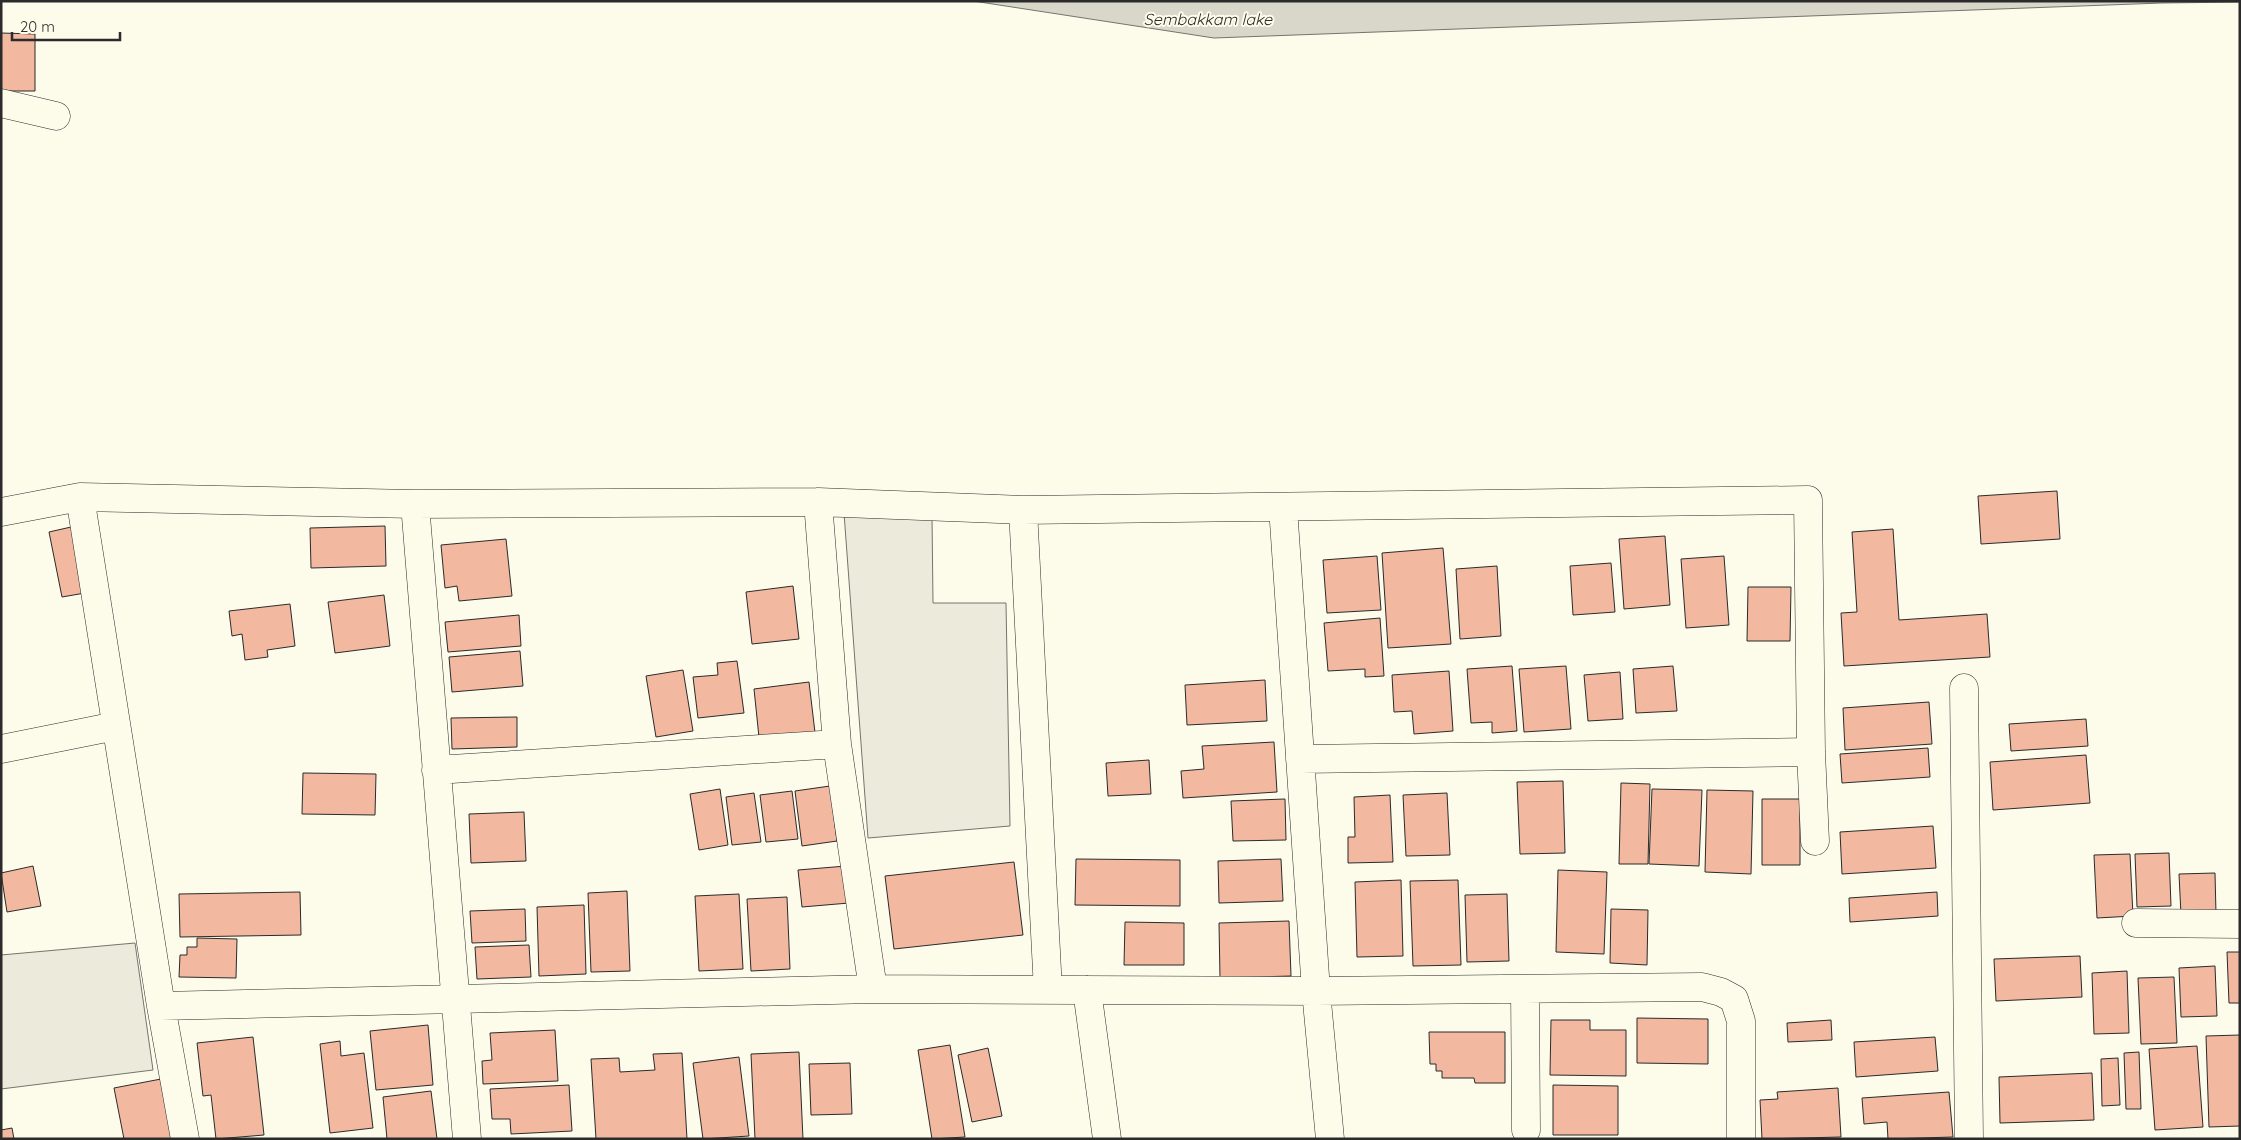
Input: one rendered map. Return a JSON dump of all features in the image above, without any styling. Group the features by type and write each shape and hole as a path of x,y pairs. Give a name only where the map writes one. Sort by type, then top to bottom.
{"street":[{"path":"1,104 56,116"},
{"path":"80,498 184,1139"},
{"path":"1,512 80,498 416,504 818,502 1023,510 1808,500 1814,841"},
{"path":"818,502 837,744 872,989"},
{"path":"416,504 454,999 467,1139"},
{"path":"1283,507 1316,991 1330,1139"},
{"path":"1023,510 1048,990"},
{"path":"1964,688 1969,1139"},
{"path":"1,749 116,726"},
{"path":"436,770 837,744"},
{"path":"1300,759 1811,752"},
{"path":"2136,923 2240,924"},
{"path":"161,1006 872,989 1316,991 1702,987 1722,992 1734,999 1741,1021 1741,1139"},
{"path":"1525,989 1526,1130"},
{"path":"1087,990 1107,1139"}],"shaded area":[{"path":"844,513 932,517 933,603 1006,603 1010,826 868,838"},
{"path":"135,943 153,1070 1,1089 1,955"}],"water":[{"name":"Sembakkam lake","path":"973,1 2240,2 2162,3 1214,38"}],"building":[{"path":"1,33 35,34 35,91 1,91"},
{"path":"2057,491 2060,539 1981,544 1978,496"},
{"path":"385,526 386,566 311,568 310,528"},
{"path":"71,527 85,593 62,597 49,532"},
{"path":"1893,529 1899,620 1987,614 1990,657 1844,666 1841,613 1857,612 1852,532"},
{"path":"1665,536 1670,605 1624,609 1619,539"},
{"path":"506,539 512,596 459,601 457,586 445,588 441,545"},
{"path":"1443,548 1451,644 1388,648 1382,553"},
{"path":"1377,556 1381,610 1327,613 1323,560"},
{"path":"1724,556 1729,625 1686,628 1681,559"},
{"path":"1611,563 1615,612 1573,615 1570,566"},
{"path":"1497,566 1501,636 1460,639 1456,569"},
{"path":"793,586 799,639 752,644 746,592"},
{"path":"1748,587 1791,587 1790,641 1747,641"},
{"path":"384,595 390,646 335,653 328,602"},
{"path":"290,604 295,646 267,650 268,657 245,660 242,634 232,636 229,611"},
{"path":"519,615 521,646 448,652 445,622"},
{"path":"1380,618 1384,676 1365,677 1365,669 1328,671 1324,623"},
{"path":"520,651 523,686 452,692 449,657"},
{"path":"737,661 744,713 698,718 693,677 718,675 717,663"},
{"path":"1512,666 1517,731 1492,733 1492,722 1471,723 1467,669"},
{"path":"1566,666 1571,729 1524,732 1519,669"},
{"path":"1673,666 1677,711 1636,713 1633,669"},
{"path":"683,670 693,731 656,737 646,676"},
{"path":"1449,671 1453,731 1414,734 1412,711 1394,712 1392,675"},
{"path":"1620,672 1623,719 1588,721 1584,675"},
{"path":"1265,680 1267,721 1187,725 1185,685"},
{"path":"809,682 816,741 760,747 754,689"},
{"path":"1929,702 1932,744 1845,750 1843,708"},
{"path":"517,717 517,747 452,749 451,718"},
{"path":"2086,719 2088,746 2011,751 2009,724"},
{"path":"1274,742 1277,792 1183,798 1181,771 1204,769 1202,746"},
{"path":"1928,748 1930,777 1842,783 1840,754"},
{"path":"2086,755 2090,803 1993,810 1990,762"},
{"path":"1149,760 1151,794 1108,796 1106,763"},
{"path":"303,773 376,774 375,815 302,814"},
{"path":"1563,781 1565,853 1520,854 1517,782"},
{"path":"1621,783 1650,784 1648,864 1619,864"},
{"path":"830,786 837,841 802,846 795,791"},
{"path":"720,789 728,845 699,850 690,794"},
{"path":"1652,789 1702,790 1699,866 1649,864"},
{"path":"1707,790 1753,791 1751,874 1705,872"},
{"path":"792,791 798,839 766,842 760,795"},
{"path":"754,793 761,842 732,845 726,797"},
{"path":"1447,793 1450,855 1406,856 1403,795"},
{"path":"1390,795 1393,862 1348,863 1348,837 1355,837 1354,797"},
{"path":"1285,799 1286,840 1233,841 1231,801"},
{"path":"1762,799 1800,799 1800,865 1762,865"},
{"path":"524,812 526,861 471,863 469,814"},
{"path":"1933,826 1936,868 1842,874 1840,832"},
{"path":"2169,853 2171,906 2137,907 2135,854"},
{"path":"2130,854 2133,916 2097,918 2094,855"},
{"path":"1076,859 1180,860 1180,906 1075,905"},
{"path":"1281,859 1283,901 1219,903 1218,861"},
{"path":"1014,862 1023,935 894,949 885,876"},
{"path":"33,866 41,906 7,912 1,873"},
{"path":"846,866 849,903 802,907 798,870"},
{"path":"1558,870 1607,872 1604,954 1556,952"},
{"path":"2215,873 2216,914 2181,915 2179,874"},
{"path":"1401,880 1403,956 1357,957 1355,882"},
{"path":"1458,880 1461,965 1413,966 1410,881"},
{"path":"627,891 630,971 591,972 588,893"},
{"path":"300,892 301,935 180,937 179,894"},
{"path":"1937,892 1938,916 1850,922 1849,898"},
{"path":"739,894 743,969 699,971 695,896"},
{"path":"1507,894 1509,961 1467,962 1465,895"},
{"path":"787,897 790,969 751,971 747,899"},
{"path":"584,905 586,974 539,976 537,907"},
{"path":"525,909 526,941 472,943 470,911"},
{"path":"1611,909 1648,910 1647,965 1610,963"},
{"path":"1289,921 1291,976 1220,978 1219,923"},
{"path":"1125,922 1184,923 1184,965 1124,965"},
{"path":"197,938 237,939 236,978 179,977 180,955 187,955 187,947 197,947"},
{"path":"529,945 531,977 477,979 475,947"},
{"path":"2227,952 2240,952 2240,1003 2229,1003"},
{"path":"2080,956 2082,997 1996,1001 1994,959"},
{"path":"2215,966 2217,1016 2181,1017 2179,968"},
{"path":"2127,971 2129,1033 2094,1034 2092,973"},
{"path":"2174,977 2177,1043 2141,1044 2138,978"},
{"path":"1637,1018 1708,1019 1708,1064 1637,1063"},
{"path":"1551,1020 1590,1020 1590,1030 1626,1030 1626,1076 1550,1075"},
{"path":"1831,1020 1832,1040 1788,1042 1787,1023"},
{"path":"428,1025 433,1085 376,1090 370,1031"},
{"path":"555,1030 558,1081 483,1084 482,1061 492,1060 490,1033"},
{"path":"1429,1032 1505,1032 1505,1083 1475,1083 1474,1078 1442,1078 1442,1071 1436,1071 1436,1064 1430,1064"},
{"path":"2240,1035 2240,1126 2209,1127 2206,1036"},
{"path":"253,1037 264,1135 216,1139 211,1095 203,1096 197,1043"},
{"path":"1935,1037 1938,1071 1856,1077 1854,1042"},
{"path":"340,1041 341,1056 364,1053 373,1128 330,1133 320,1044"},
{"path":"950,1045 965,1137 932,1139 918,1050"},
{"path":"2197,1046 2203,1127 2155,1130 2149,1049"},
{"path":"988,1048 1002,1116 972,1122 958,1055"},
{"path":"799,1052 803,1139 755,1139 751,1054"},
{"path":"2139,1052 2141,1109 2126,1109 2124,1053"},
{"path":"682,1053 687,1139 596,1139 591,1059 619,1058 620,1072 655,1070 653,1054"},
{"path":"739,1057 749,1136 703,1139 693,1063"},
{"path":"2118,1058 2120,1105 2102,1106 2101,1059"},
{"path":"850,1063 852,1114 811,1115 809,1064"},
{"path":"2092,1073 2094,1120 2000,1123 1999,1077"},
{"path":"161,1079 172,1139 124,1139 114,1088"},
{"path":"569,1085 572,1131 511,1134 510,1119 492,1119 490,1089"},
{"path":"1553,1085 1618,1086 1618,1135 1553,1135"},
{"path":"1838,1088 1841,1137 1762,1139 1760,1100 1778,1099 1777,1092"},
{"path":"431,1091 437,1139 387,1139 383,1097"},
{"path":"1949,1092 1953,1137 1888,1139 1887,1122 1864,1124 1862,1098"},
{"path":"12,1128 14,1139 1,1139 1,1130"}]}
